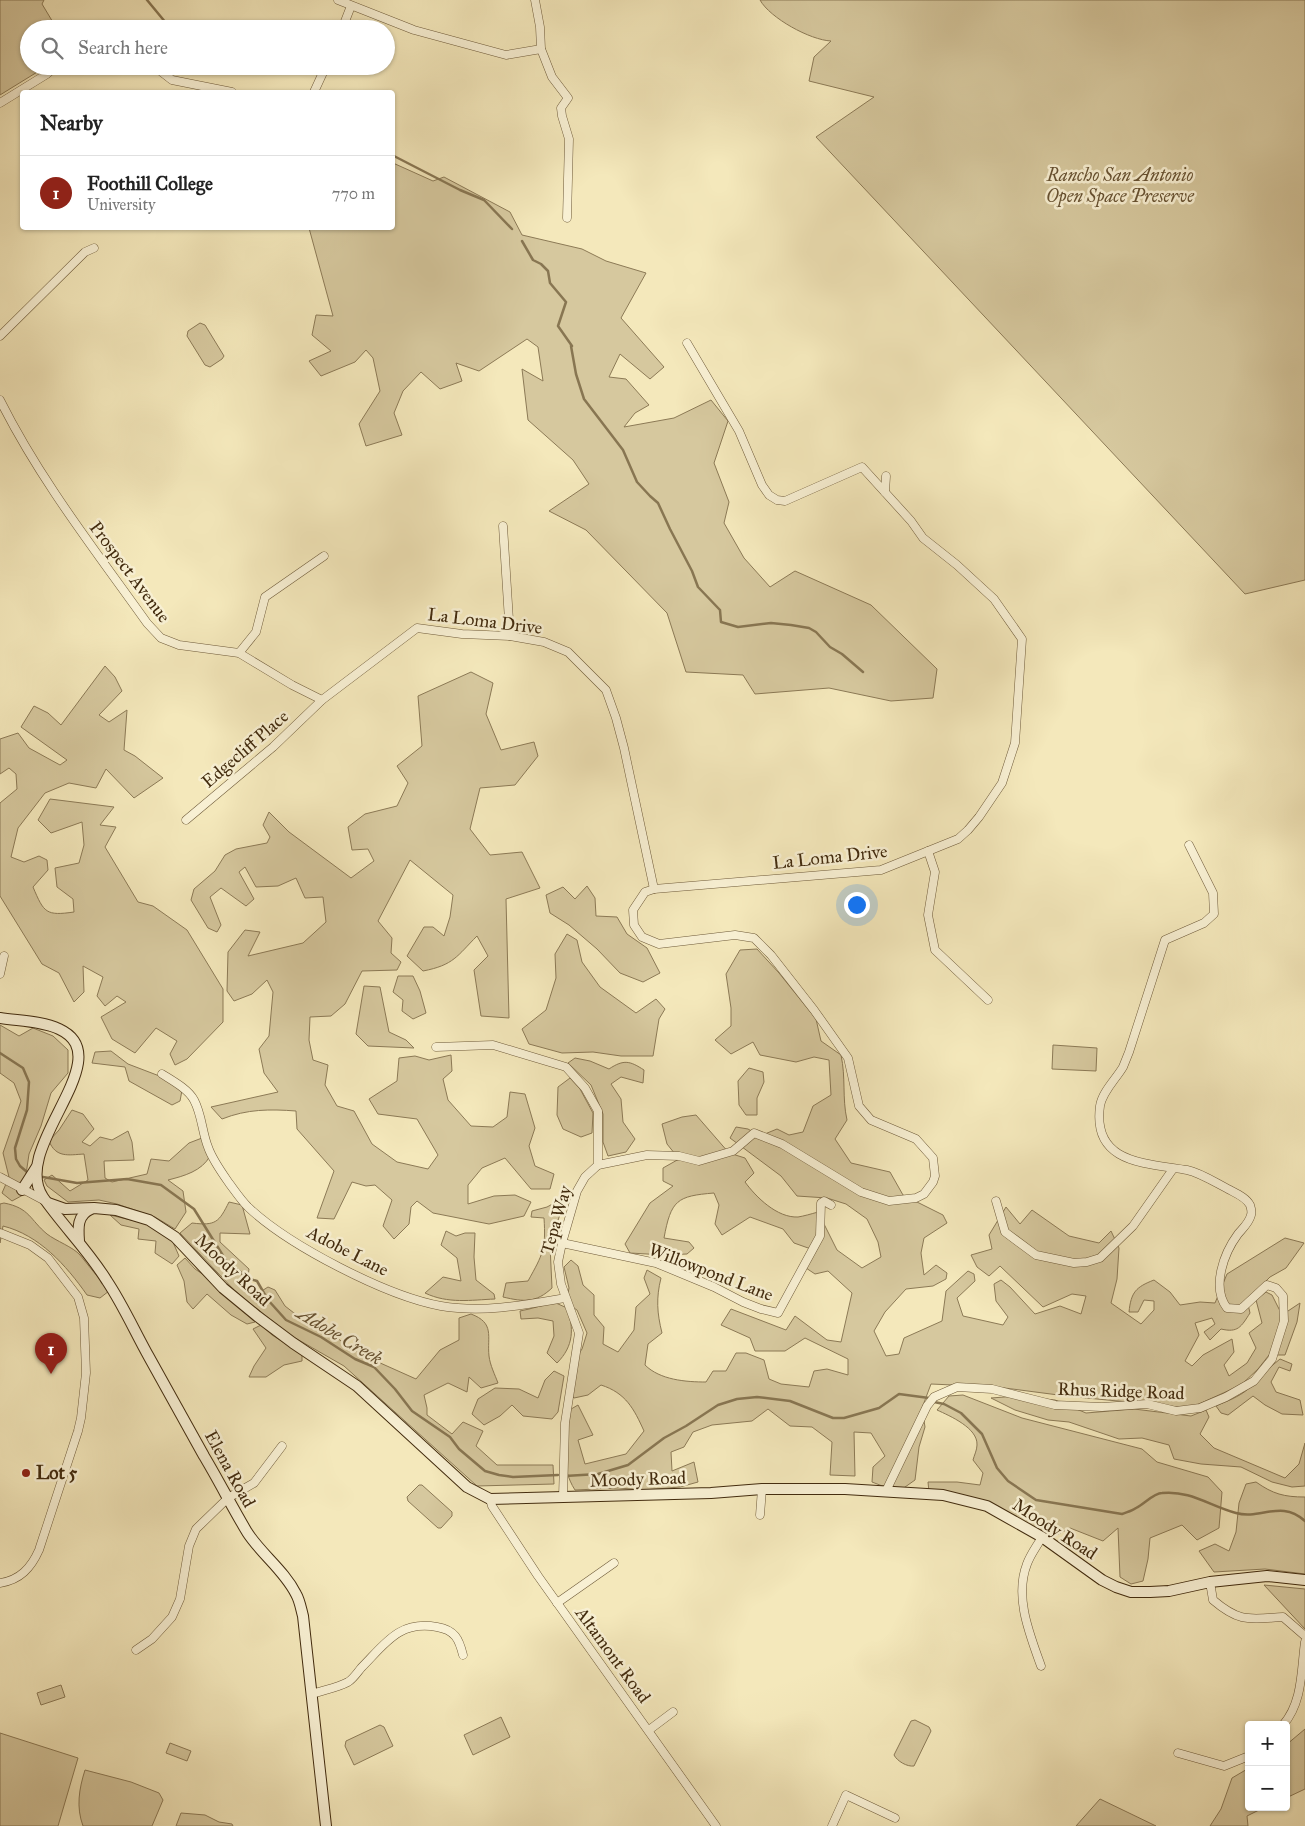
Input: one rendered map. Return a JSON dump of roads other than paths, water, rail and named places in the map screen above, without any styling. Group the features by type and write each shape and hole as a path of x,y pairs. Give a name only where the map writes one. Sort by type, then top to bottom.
{"street":[{"path":"338,0 388,20"},
{"path":"535,0 540,27 541,49 552,77 568,98 561,108 569,139 567,218"},
{"path":"346,20 351,6"},
{"path":"395,23 414,30 506,55 541,49"},
{"path":"21,90 45,75"},
{"path":"166,75 172,80 222,90"},
{"path":"315,90 322,75"},
{"path":"0,103 20,91"},
{"path":"0,336 84,252 94,248"},
{"name":"La Loma Drive","path":"322,700 417,628 462,634 510,636 544,642 568,652 606,690 624,748 654,889 881,870 948,844 968,830 1002,782 1015,743 1022,639 994,599 924,538 862,468 785,501 776,500 769,495 762,485 739,431 687,343"},
{"name":"Prospect Avenue","path":"0,400 34,461 65,509 147,623 161,638 179,645 239,653 292,685 322,700"},
{"path":"885,492 886,476"},
{"path":"503,526 510,636"},
{"path":"239,653 256,632 265,597 324,556"},
{"name":"Edgecliff Place","path":"186,820 273,747 322,700"},
{"name":"Rhus Ridge Road","path":"886,1491 926,1406 934,1397 957,1387 992,1389 1055,1405 1102,1408 1147,1404 1176,1411 1200,1408 1226,1397 1254,1381 1272,1359 1284,1321 1283,1296 1276,1288 1267,1285 1241,1309 1227,1308 1221,1300 1220,1289 1225,1257 1238,1234 1249,1222 1252,1214 1251,1206 1247,1201 1212,1180 1189,1170 1173,1169 1124,1158 1104,1141 1100,1128 1100,1104 1126,1060 1165,940 1204,923 1214,914 1213,893 1189,845"},
{"path":"928,851 935,872 928,915 935,950 988,1000"},
{"path":"436,1047 493,1045 566,1067 585,1088 598,1111 598,1165 646,1155 679,1156 699,1161 734,1151 754,1133 782,1144 861,1192 889,1201 916,1198 924,1194 934,1182 933,1158 916,1139 871,1120 859,1106 848,1058 814,1010 771,955 754,938 735,935 659,944 642,937 634,925 633,910 645,892 654,889"},
{"path":"0,974 4,956"},
{"path":"0,1018 45,1024 60,1029 71,1038 78,1052 79,1066 77,1074 48,1133 37,1165 22,1190"},
{"name":"Adobe Lane","path":"162,1074 182,1087 194,1099 202,1121 208,1147 228,1182 247,1206 275,1228 333,1264 380,1286 412,1298 442,1306 509,1308 565,1298"},
{"path":"37,1165 37,1184 48,1203"},
{"name":"Tepa Way","path":"563,1497 565,1423 579,1333 565,1298 558,1262 577,1191 585,1177 598,1165"},
{"path":"996,1201 1005,1232 1036,1254 1074,1263 1087,1262 1100,1258 1134,1226 1173,1169"},
{"name":"Elena Road","path":"0,1177 48,1203 93,1258 248,1533 298,1596 303,1616 326,1826"},
{"name":"Willowpond Lane","path":"562,1243 656,1263 714,1287 752,1306 778,1314 820,1236 821,1203 824,1201 831,1205"},
{"name":"Moody Road","path":"48,1203 65,1209 94,1208 116,1210 150,1220 175,1237 223,1288 257,1316 357,1386 467,1487 490,1499 711,1493 762,1489 845,1489 943,1496 987,1506 1042,1537 1102,1580 1131,1592 1169,1591 1210,1582 1267,1576 1305,1580"},
{"path":"79,1241 78,1228 80,1219 84,1213 94,1208"},
{"path":"0,1233 21,1240 38,1250 60,1272 78,1297 84,1318 86,1372 83,1406 78,1430 39,1550 23,1574 0,1583"},
{"path":"136,1650 152,1640 172,1617 180,1599 188,1546 196,1529 228,1498 254,1483 282,1446"},
{"path":"760,1515 762,1489"},
{"name":"Altamont Road","path":"490,1499 492,1506 557,1603 716,1826"},
{"path":"1041,1666 1028,1626 1022,1594 1026,1564 1042,1537"},
{"path":"557,1603 614,1563"},
{"path":"1210,1582 1213,1600 1236,1617 1251,1619 1283,1618 1305,1636"},
{"path":"312,1694 349,1682 388,1640 400,1630 412,1626 439,1627 453,1634 459,1639 463,1655"},
{"path":"1287,1721 1291,1716 1299,1693 1305,1642"},
{"path":"649,1730 673,1712"},
{"path":"1178,1753 1224,1766 1245,1758"},
{"path":"832,1826 846,1795 895,1818"}],"waterway":[{"path":"147,0 164,20"},
{"path":"395,157 460,190 484,200 512,229"},
{"path":"522,241 533,260 541,264 548,271 550,283 566,302 558,326 572,346"},
{"path":"571,346 576,374 584,399 623,450 637,482 658,503 698,587 720,610 721,622 738,627 771,623 809,628 863,672"},
{"name":"Adobe Creek","path":"0,1053 23,1068 29,1082 27,1110 15,1148 16,1159 27,1172"},
{"name":"Adobe Creek","path":"43,1177 77,1183 127,1179 161,1185 194,1209 227,1262 242,1273 243,1277 257,1281 268,1300 286,1320 321,1337 355,1359 374,1367 395,1389 412,1411 450,1437 459,1449 485,1471 513,1477 558,1475"},
{"name":"Adobe Creek","path":"565,1476 598,1474 628,1465 664,1438 718,1405 737,1399 757,1397 790,1401 833,1418 844,1418 879,1408 899,1394 929,1398"},
{"name":"Adobe Creek","path":"934,1402 944,1404 961,1413 982,1434 997,1468 1008,1481 1036,1500 1122,1514 1134,1509 1159,1493 1172,1493 1191,1496 1236,1513 1254,1514 1288,1511 1305,1521"}],"place":[{"name":"Foothill College","path":"51,1374"},
{"name":"Lot 5","path":"26,1473"}],"park label":[{"name":"Rancho San Antonio Open Space Preserve","path":"1120,185"}]}
